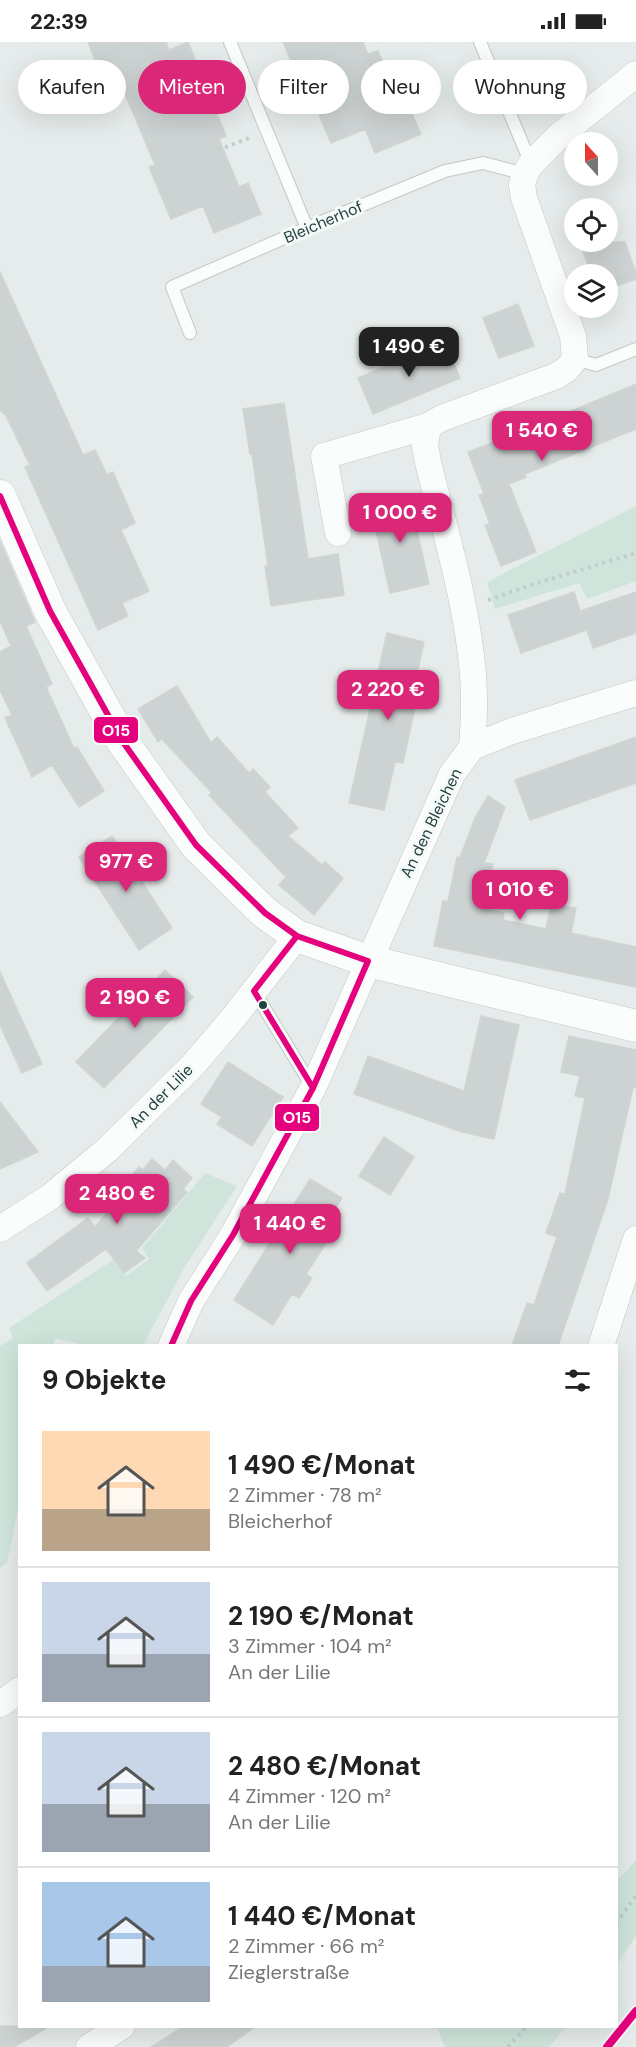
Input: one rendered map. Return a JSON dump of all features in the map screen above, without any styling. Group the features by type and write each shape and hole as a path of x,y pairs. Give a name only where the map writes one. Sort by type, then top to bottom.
{"street":[{"path":"338,533 324,456 428,426 442,418 556,376 567,369 575,359 573,336 524,198 522,185 528,169 560,135 636,74"},
{"path":"428,426 425,446 464,609 473,674 475,710 472,747 512,731 636,693"},
{"path":"0,496 50,611 123,742 196,845 266,914 297,936 368,961 636,1026"},
{"name":"An den Bleichen","path":"172,1344 191,1301 233,1235 313,1088 452,774 472,747"},
{"name":"An der Lilie","path":"0,1229 50,1197 108,1149 193,1065 297,936"},
{"path":"602,1344 636,1239"},
{"path":"0,1704 18,1691"},
{"path":"90,2047 119,2028"}],"lane":[{"path":"230,42 258,108"},
{"path":"480,42 528,169"},
{"path":"261,114 307,228"},
{"name":"Bleicherhof","path":"190,333 172,287 445,171 483,163 528,169"},
{"path":"575,359 596,365 636,349"},
{"path":"254,991 313,1088"}],"path":[{"path":"218,150 267,131"},
{"path":"464,609 531,585 636,553"},
{"path":"618,1920 636,1896"},
{"path":"508,2047 525,2028"}],"green space":[{"path":"636,506 636,581 587,599 579,583 495,609 487,582"},
{"path":"205,1173 237,1186 186,1265 144,1344 80,1344 55,1338 53,1344 18,1344 18,1508 7,1563 0,1568 0,1346 13,1338 9,1328 113,1260 126,1276 149,1259 142,1248"},
{"path":"636,1860 636,1936 618,1963 618,1878"},
{"path":"437,2028 565,2028 549,2047 445,2047"}],"building":[{"path":"88,42 166,42 169,50 188,42 195,60 138,60 138,114 217,114 226,136 219,139 239,187 248,183 261,214 214,233 203,206 171,219 149,167 155,165 126,96 126,60 95,60"},
{"path":"283,42 363,42 368,54 378,51 382,60 361,60 361,114 412,114 421,134 375,153 365,129 331,143 319,114 349,114 349,60 290,60"},
{"path":"618,242 625,242 636,279 618,285 618,264 588,264 583,252 618,252"},
{"path":"0,272 83,455 95,450 107,475 113,472 135,523 121,530 149,591 122,603 128,616 98,630 25,467 30,465 6,416 0,410"},
{"path":"518,304 534,346 499,358 483,318"},
{"path":"445,342 460,378 373,414 358,378"},
{"path":"636,384 636,429 525,474 526,477 509,484 536,552 501,566 485,525 490,524 479,495 484,494 468,452"},
{"path":"284,403 308,559 338,554 344,595 271,606 265,566 268,566 252,454 250,454 243,409"},
{"path":"409,495 429,584 390,593 370,504"},
{"path":"0,541 35,622 26,626 52,684 46,687 74,748 77,747 104,791 79,807 52,765 32,777 5,718 12,715 0,690 0,652 11,646 0,621"},
{"path":"574,592 580,611 636,592 636,633 593,648 587,630 521,653 508,615"},
{"path":"387,633 424,642 412,697 417,698 403,763 395,762 384,810 349,803"},
{"path":"177,686 211,743 217,737 249,773 253,769 270,787 265,792 298,828 288,836 322,865 325,862 343,878 314,915 279,885 286,877 209,795 212,793 162,739 158,742 138,709"},
{"path":"636,737 636,783 530,820 515,780"},
{"path":"488,796 505,807 484,863 493,864 484,909 504,913 503,920 546,929 551,904 576,908 571,933 636,947 636,987 434,946 443,901 448,902 457,857 460,858 475,818"},
{"path":"112,836 172,928 139,950 79,857"},
{"path":"165,970 193,997 104,1088 76,1062"},
{"path":"0,972 42,1064 22,1073 0,1025"},
{"path":"481,1016 519,1025 494,1139 462,1132 354,1094 368,1056 464,1091"},
{"path":"569,1036 636,1050 636,1088 633,1087 608,1199 559,1344 513,1344 527,1303 534,1305 557,1237 546,1233 560,1193 565,1194 585,1098 575,1096 580,1076 561,1072"},
{"path":"228,1062 283,1097 252,1146 217,1124 222,1117 201,1104"},
{"path":"0,1102 38,1152 0,1169"},
{"path":"384,1137 414,1157 390,1195 359,1176"},
{"path":"152,1159 165,1170 173,1160 192,1178 183,1189 187,1192 136,1251 145,1258 124,1273 106,1249 47,1291 27,1263 88,1218 95,1227 125,1192 121,1188 139,1167 143,1170"},
{"path":"310,1179 342,1198 321,1231 330,1237 306,1274 312,1278 299,1298 292,1294 273,1325 234,1300"},
{"path":"0,2026 47,2028 14,2047 0,2047"},
{"path":"181,2028 253,2028 227,2047 151,2047"}],"transit line":[{"name":"O15","path":"0,496 50,611 123,742 196,845 265,913 297,936 368,961 313,1088 233,1235 191,1301 172,1344"},
{"name":"O15","path":"297,936 254,991 313,1088"},
{"path":"607,2047 636,2011"}]}
